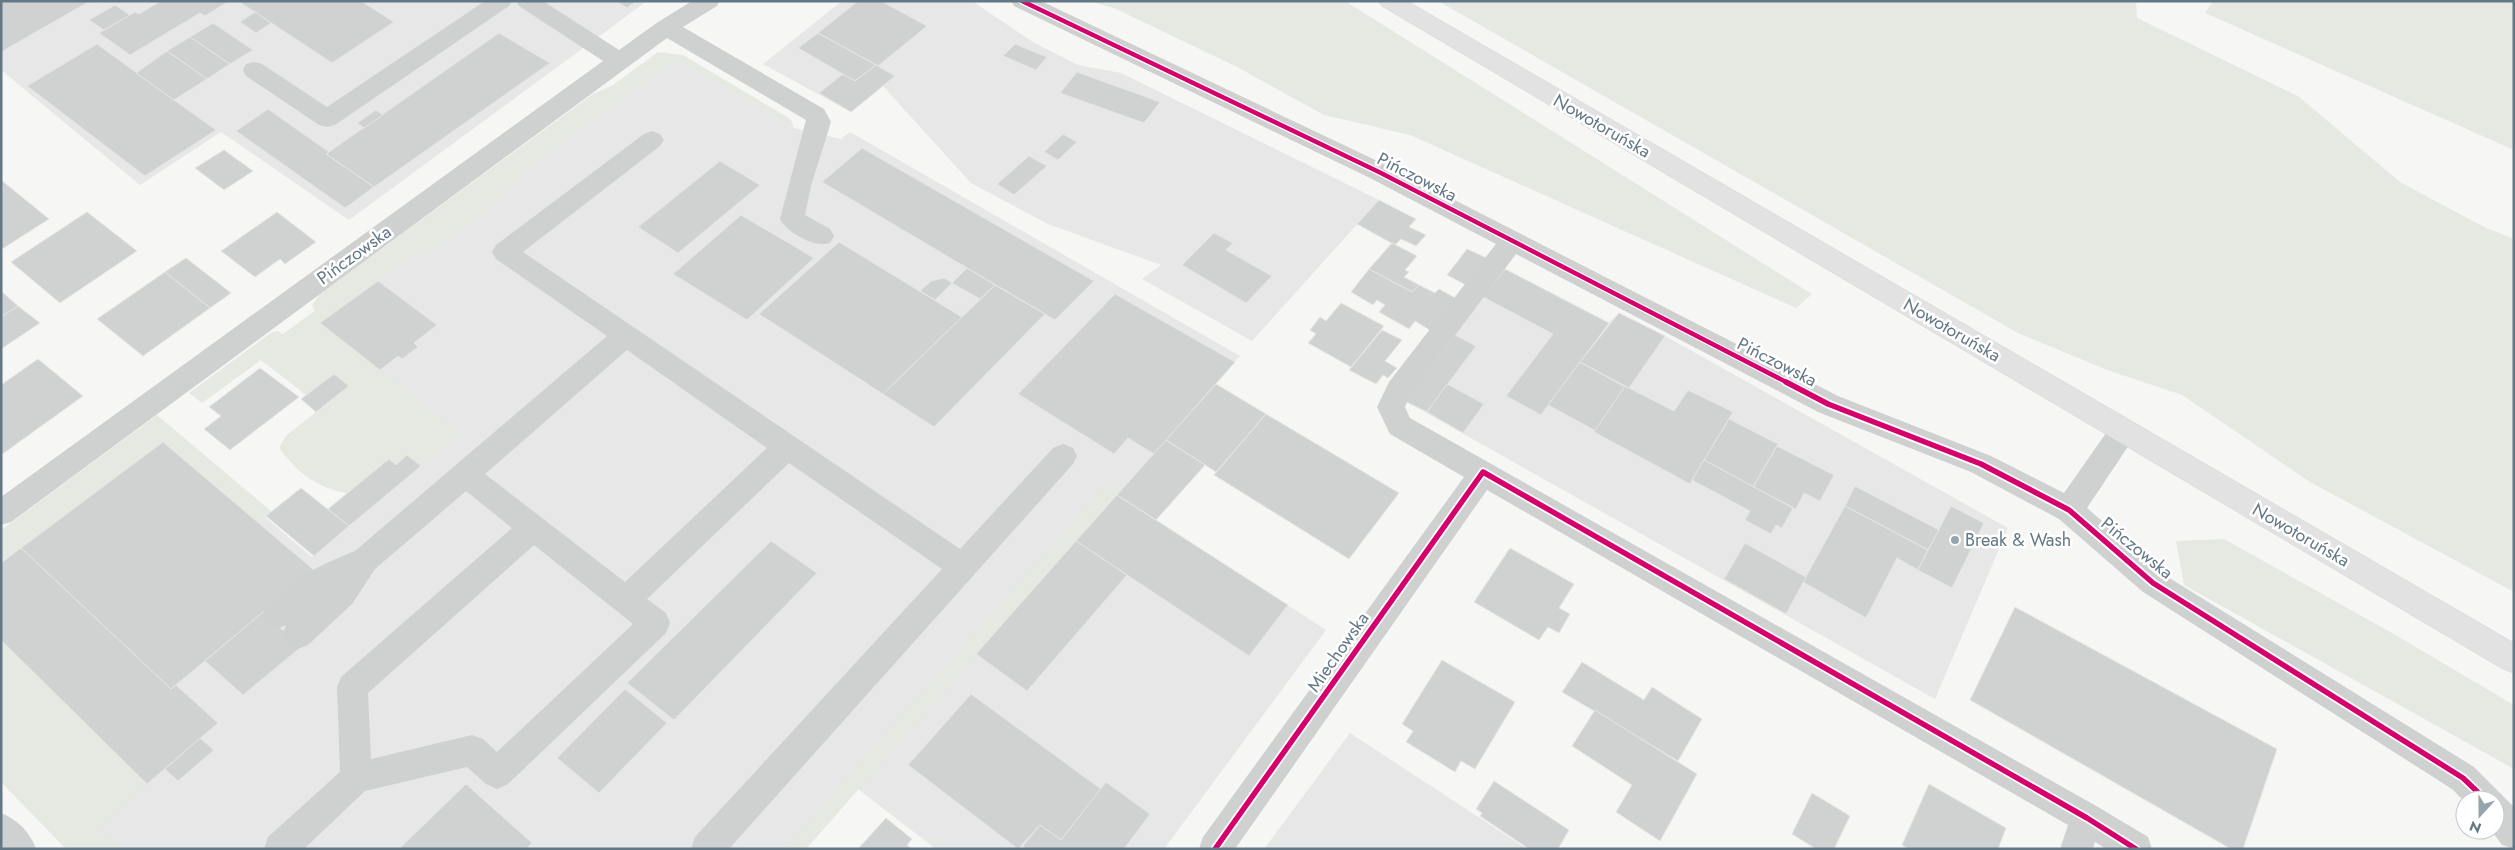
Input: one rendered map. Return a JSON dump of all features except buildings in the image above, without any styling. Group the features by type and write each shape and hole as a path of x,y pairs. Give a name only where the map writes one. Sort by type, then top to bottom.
{"main road":[{"name":"Nowotoruńska","path":"1390,1 2514,659"}],"street":[{"path":"254,70 327,119 501,1"},
{"path":"527,1 619,61"},
{"name":"Pińczowska","path":"1,513 666,27 709,1"},
{"name":"Pińczowska","path":"1022,1 1379,172 1828,404 1981,464 2069,510 2153,583 2463,778 2476,790"},
{"path":"666,27 816,115 819,122 798,186 792,219 821,236"},
{"path":"652,140 505,252 962,567"},
{"path":"1512,241 1399,390 1391,408 1400,426 2088,818 2136,849"},
{"path":"287,625 342,595 365,560 626,336"},
{"path":"2069,510 2123,431"},
{"path":"626,600 787,447"},
{"path":"707,849 1063,456"},
{"name":"Miechowska","path":"1215,849 1483,472"},
{"path":"280,849 356,778 472,750 497,773 655,623 465,474"},
{"path":"356,778 352,687 534,527"},
{"path":"2076,849 2088,818"},
{"path":"2505,822 2514,833"},
{"path":"1,829 20,849"}],"shaded area":[{"path":"1,1 647,1 349,220 221,132 140,185 1,70"},
{"path":"842,1 972,1 1033,42 1078,65 1121,73 1379,200 1252,341 1142,279 1161,265 1048,224 971,183 883,86 851,112 763,64"},
{"path":"1088,1 1345,1 1812,294 1796,308 1410,135 1324,115 1237,67 1114,8"},
{"path":"1438,1 2136,1 2137,18 2298,96 2400,182 2484,227 2514,239 2514,592 2310,482 2182,395 2107,370 2018,333"},
{"path":"2213,1 2514,1 2514,150 2205,13"},
{"path":"658,52 683,55 787,117 791,120 794,128 676,59 521,174 500,199 462,230 422,259 415,253 321,323 418,397 419,402 460,434 421,466 407,456 396,465 389,459 347,493 336,491 309,478 287,458 280,449 287,435 349,386 334,374 306,395 261,360 202,403 189,393 272,332 279,331 283,335 315,311 312,305 320,294 593,94 613,85"},
{"path":"664,52 794,128 841,139 850,132 1240,356 1118,495 1326,630 1164,849 936,849 858,789 806,849 110,849 1,736 1,540 156,425 312,557 437,452 282,335"},
{"path":"1505,269 1608,323 1619,313 1665,336 2008,528 1935,699 1405,401"},
{"path":"157,415 272,512 259,523 163,442 1,563 1,530"},
{"path":"1121,483 1126,485 806,849 784,849 1099,492 1107,486"},
{"path":"2224,539 2392,633 2514,705 2514,769 2184,585 2176,541"},
{"path":"1,640 147,784 100,825 123,849 66,849 1,782"},
{"path":"1350,733 1527,849 1264,849"}],"cycle path":[{"path":"1022,1 1379,172 1828,404 1981,464 2069,510 2153,583 2463,778 2476,790"},
{"path":"1215,849 1483,472 2087,818 2136,849"}],"place":[{"name":"Break & Wash","path":"1955,540"}]}
